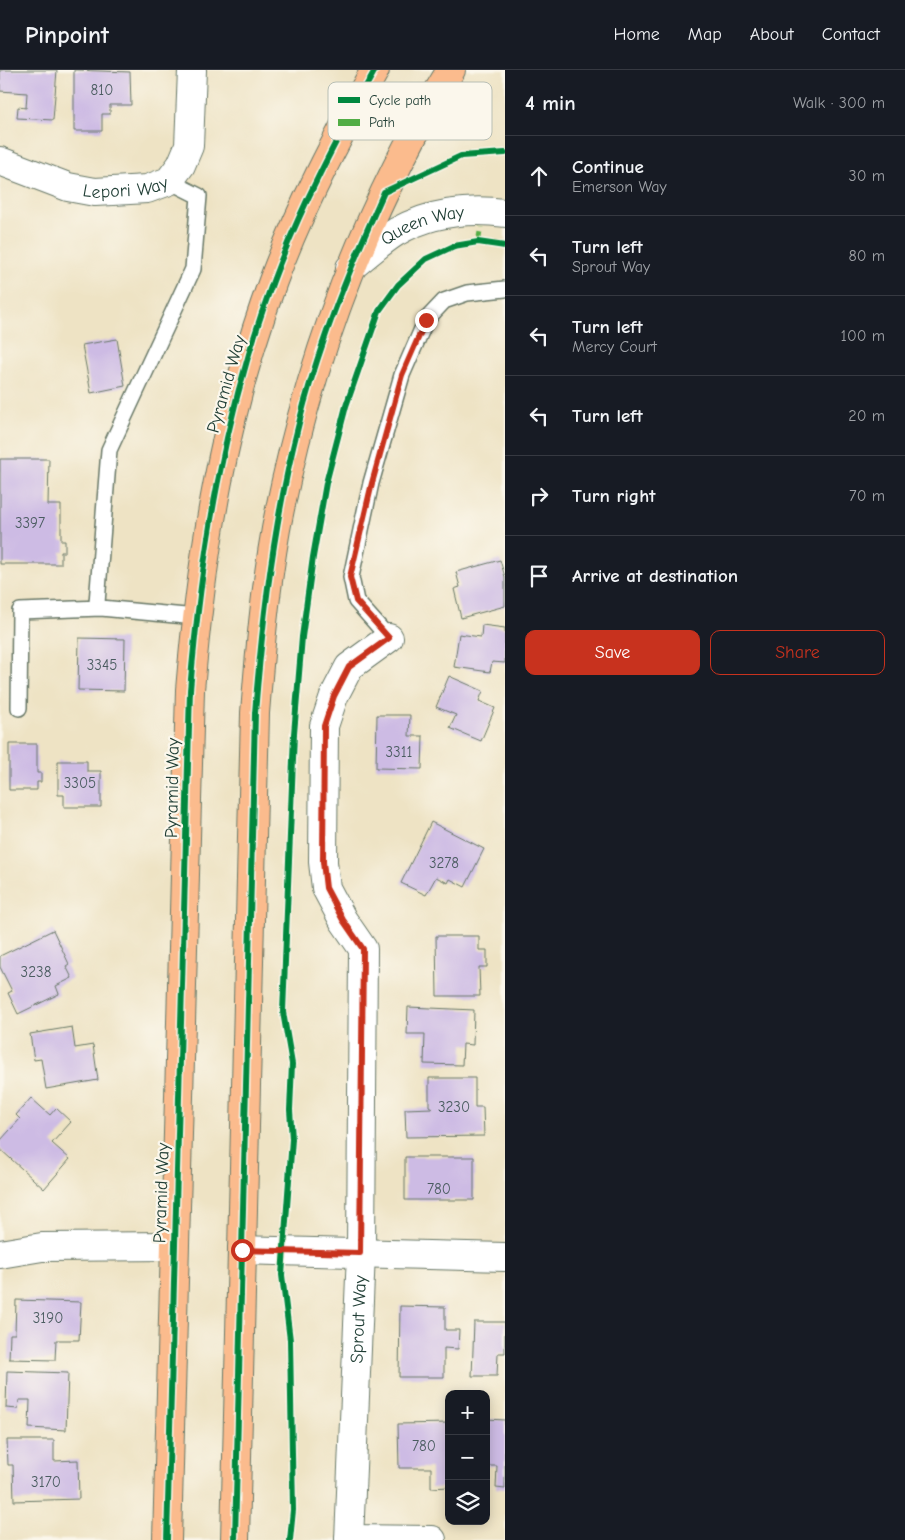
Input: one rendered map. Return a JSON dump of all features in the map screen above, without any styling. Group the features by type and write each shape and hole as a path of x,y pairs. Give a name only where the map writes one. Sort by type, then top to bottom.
{"main road":[{"name":"Pyramid Way","path":"369,82 375,70"},
{"path":"444,82 452,70"},
{"name":"Pyramid Way","path":"167,1540 190,690 196,617 220,464 246,368 273,280 309,197 339,140"},
{"path":"234,1540 255,713 263,618 276,530 296,440 323,342 350,268 384,192 411,140"}],"street":[{"name":"Lepori Way","path":"0,161 68,187 95,192 146,190 169,181 181,165 189,146 192,70"},
{"name":"Queen Way","path":"350,268 396,232 422,220 451,212 485,210 505,213"},
{"name":"Sprout Way","path":"349,1539 360,1253 363,949 343,920 326,888 323,862 324,726 334,696 349,667 389,638"},
{"path":"0,1254 42,1248 174,1246"},
{"path":"242,1250 505,1257"},
{"path":"349,1539 432,1540"}],"lane":[{"path":"101,608 97,603 109,450 193,269 199,196 169,181"},
{"path":"389,638 356,601 350,577 372,483 402,375 426,320 444,301 467,293 505,290"},
{"path":"19,708 20,611 101,608 196,617"}],"building":[{"path":"0,70 57,70 53,120 17,118 18,107 26,108 27,93 0,91"},
{"path":"74,70 130,72 131,105 110,105 110,114 102,114 102,131 74,131"},
{"path":"117,339 125,386 91,393 82,345"},
{"path":"0,459 49,459 48,505 61,505 61,541 65,541 65,552 61,552 61,564 0,564"},
{"path":"500,560 505,577 505,606 461,618 454,589 460,587 456,572"},
{"path":"482,625 505,628 505,663 492,662 490,672 454,667 459,634 481,637"},
{"path":"79,638 125,639 124,691 78,690"},
{"path":"449,676 483,691 479,701 495,708 481,741 450,728 456,715 436,707"},
{"path":"377,715 410,715 409,736 423,736 422,769 376,768"},
{"path":"9,744 37,744 37,773 41,773 41,782 37,782 37,790 9,790"},
{"path":"58,761 87,761 87,771 101,771 101,807 64,807 64,795 58,795"},
{"path":"431,822 484,849 465,887 450,879 448,883 436,877 426,895 401,883"},
{"path":"53,930 69,964 66,966 72,978 56,986 59,994 18,1014 8,993 12,991 0,967 0,956"},
{"path":"436,936 479,936 479,950 487,950 487,967 479,967 480,996 437,996"},
{"path":"408,1007 474,1010 473,1045 463,1044 462,1065 424,1064 425,1034 407,1034"},
{"path":"72,1027 75,1048 93,1045 98,1080 46,1089 41,1059 34,1060 30,1034"},
{"path":"429,1078 475,1078 475,1107 483,1107 484,1136 406,1137 405,1109 432,1108 429,1106"},
{"path":"31,1098 50,1115 56,1108 71,1122 52,1143 70,1159 44,1189 0,1149 0,1141 20,1119 16,1115"},
{"path":"405,1157 474,1157 474,1200 405,1200"},
{"path":"16,1300 81,1302 79,1340 56,1340 55,1360 9,1359 10,1334 15,1334"},
{"path":"400,1306 445,1307 445,1330 459,1330 458,1349 444,1348 444,1377 399,1377"},
{"path":"474,1322 505,1322 505,1353 498,1353 497,1376 472,1376"},
{"path":"7,1371 68,1373 66,1430 29,1428 30,1400 19,1400 18,1409 6,1408"},
{"path":"490,1419 505,1420 505,1489 496,1488 497,1466 490,1466"},
{"path":"445,1423 445,1487 431,1488 431,1468 399,1468 398,1424"},
{"path":"7,1440 54,1440 54,1461 78,1460 79,1499 14,1501 13,1465 8,1465"}],"marked path":[{"path":"478,242 481,227"}],"cycle path":[{"path":"368,82 375,70"},
{"path":"167,1540 190,690 201,585 228,432 256,331 273,281 295,227 337,140"},
{"path":"235,1540 255,713 270,571 286,478 309,385 324,340 337,303 384,192 461,156 505,153"},
{"path":"290,1540 293,1510 290,1340 282,1275 292,1139 290,1110 292,1064 283,1012 294,734 302,637 313,557 326,483 346,406 379,311 398,285 426,259 454,246 478,242 505,246"}],"route":[{"path":"242,1250 360,1253 363,949 343,920 326,888 323,862 324,726 334,696 349,667 389,638 356,601 350,577 372,483 402,375 426,320"}]}
